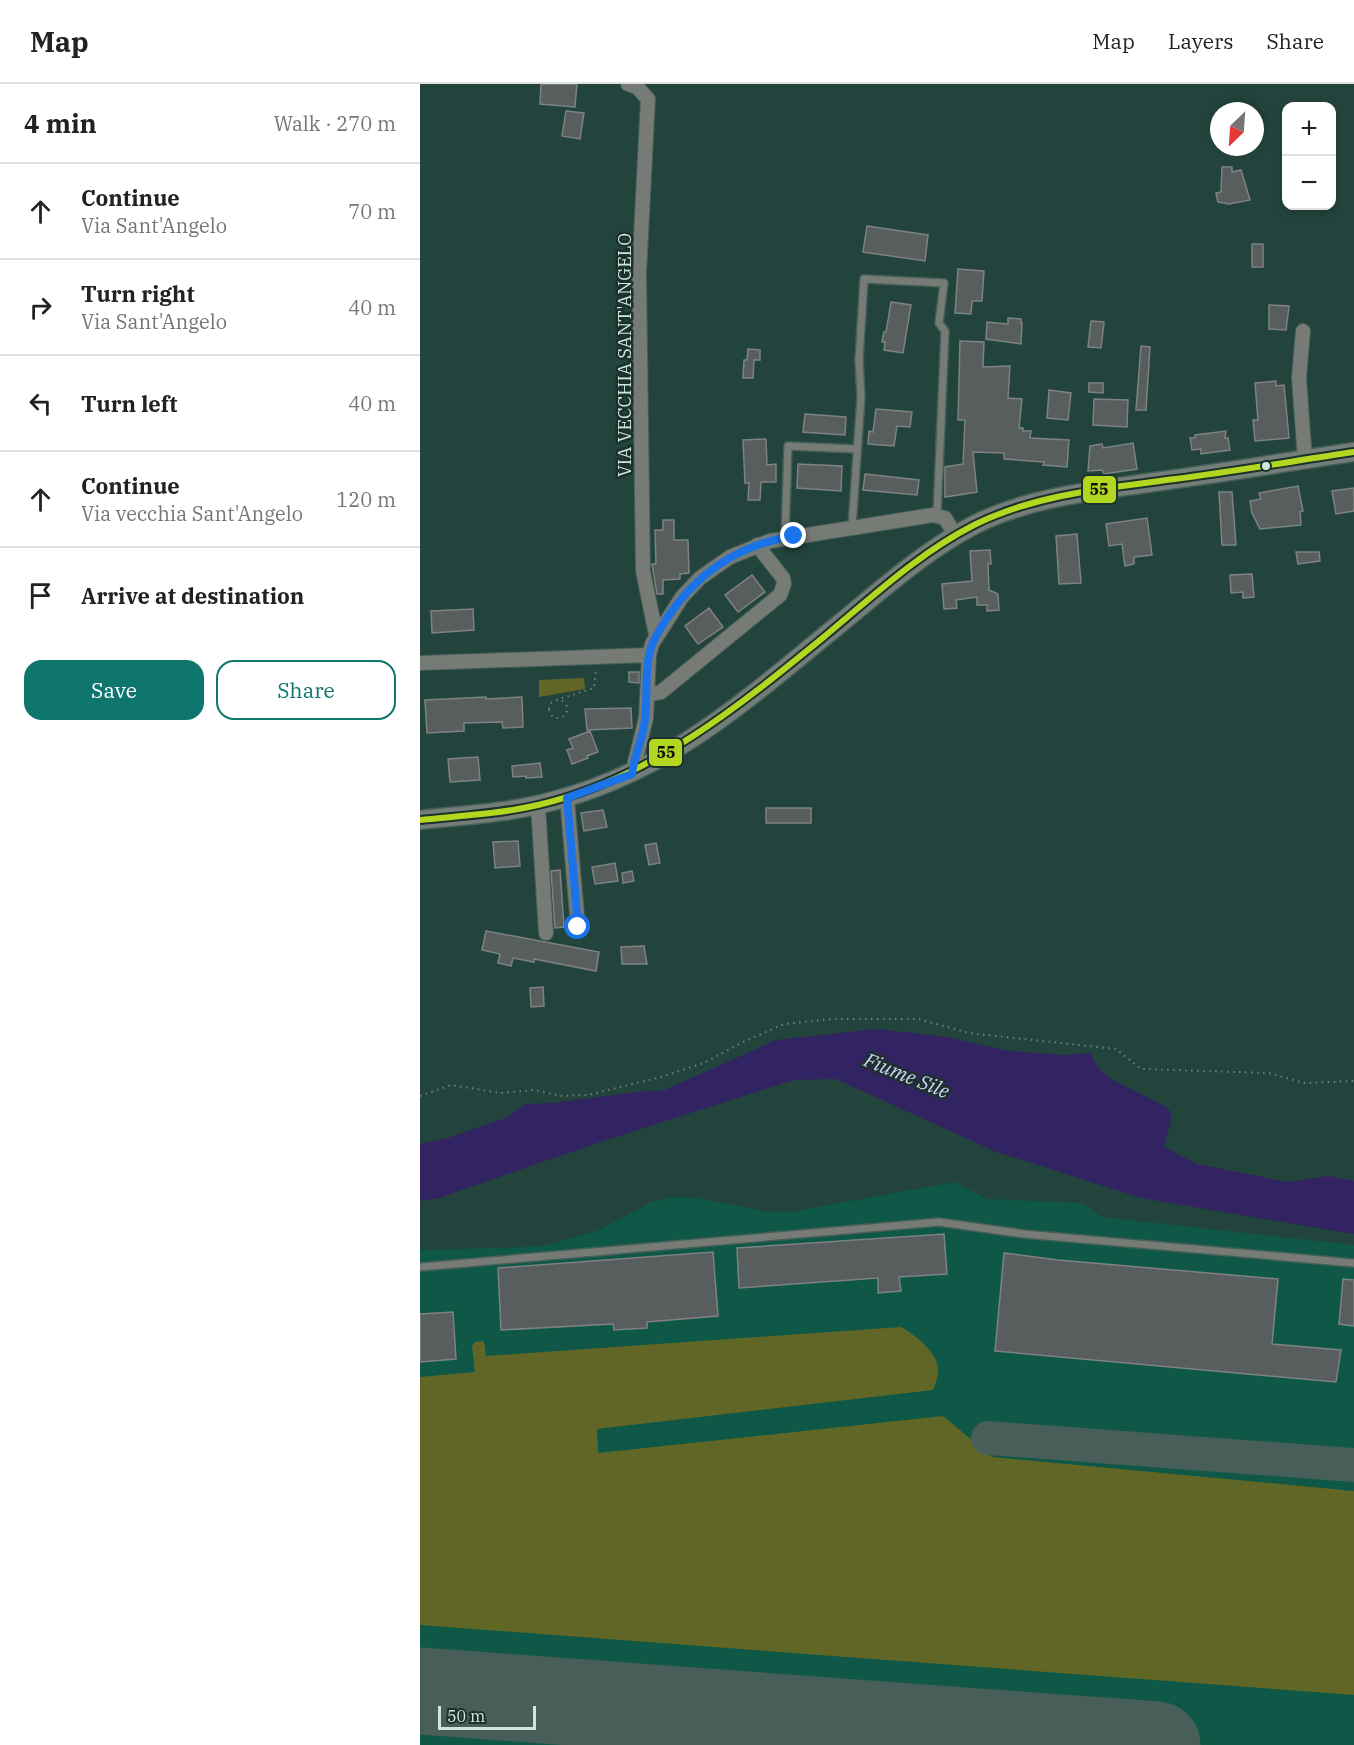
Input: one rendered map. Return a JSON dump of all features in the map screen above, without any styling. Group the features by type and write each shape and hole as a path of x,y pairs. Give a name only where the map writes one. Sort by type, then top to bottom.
{"street":[{"name":"VIA VECCHIA SANT'ANGELO","path":"628,84 637,87 648,99 639,274 643,571 656,635"},
{"path":"1303,331 1299,378 1305,460"},
{"path":"420,820 538,805 567,798 632,774 684,745 720,720 893,581 955,535 997,515 1042,501 1354,452"},
{"path":"632,774 636,751 644,727 649,655 656,635 682,597 700,578 730,556 785,537 937,515 945,518 955,535"},
{"path":"647,695 661,692 780,595 784,584 783,578 758,545"},
{"path":"420,663 649,655"},
{"path":"567,798 578,927"},
{"path":"538,805 546,933"}],"lane":[{"path":"852,527 861,397 859,360 864,279 944,283 939,322 945,331 937,515"},
{"path":"785,537 788,446 857,449"},
{"path":"420,1267 939,1222 1024,1234 1354,1263"}],"path":[{"path":"556,700 562,701 567,707 566,713 561,717 555,717 550,711 550,705 556,700 594,688 596,663"},
{"path":"420,1096 451,1085 501,1093 534,1090 562,1096 588,1095 661,1077 704,1063 783,1024 832,1018 918,1019 969,1033 1116,1049 1141,1069 1269,1073 1305,1083 1354,1081"}],"shaded area":[{"path":"584,678 585,689 539,697 539,680"},
{"path":"955,1182 986,1199 1082,1203 1102,1217 1354,1245 1354,1745 420,1745 420,1250 526,1247 551,1244 599,1230 652,1202 675,1197 695,1198 769,1212 790,1212"},
{"path":"901,1327 919,1340 935,1358 938,1371 933,1390 597,1429 598,1453 943,1416 992,1457 1354,1491 1354,1695 420,1625 420,1377 475,1372 472,1346 475,1342 484,1341 486,1356"}],"water":[{"name":"Fiume Sile","path":"876,1029 947,1037 1009,1051 1064,1055 1090,1053 1098,1068 1111,1079 1168,1108 1172,1117 1164,1147 1197,1164 1287,1182 1329,1176 1354,1181 1354,1234 1141,1198 994,1151 836,1079 794,1080 600,1142 439,1198 420,1201 420,1144 451,1137 505,1118 526,1104 665,1090 776,1040"}],"building":[{"path":"541,84 577,84 575,107 540,104"},
{"path":"566,111 584,113 580,139 562,136"},
{"path":"1222,167 1232,167 1232,172 1241,170 1250,200 1229,204 1218,202 1216,193 1221,192"},
{"path":"867,226 928,235 925,261 863,252"},
{"path":"1252,244 1263,244 1263,267 1252,267"},
{"path":"958,269 984,271 982,301 972,301 971,314 955,313"},
{"path":"891,302 911,305 903,353 884,350 885,342 882,342"},
{"path":"1269,305 1289,306 1286,330 1269,329"},
{"path":"1008,318 1021,319 1021,344 986,339 987,322 1008,324"},
{"path":"1091,321 1104,322 1101,348 1088,347"},
{"path":"960,341 984,342 983,367 1010,366 1008,398 1022,399 1019,428 1023,428 1023,431 1031,431 1030,438 1069,440 1067,467 1043,465 1044,462 1004,459 1004,453 973,452 977,492 945,497 945,467 963,464 965,420 958,420"},
{"path":"1141,346 1150,347 1146,410 1136,410"},
{"path":"748,349 760,350 760,360 754,360 753,378 743,378 744,360 747,360"},
{"path":"1276,381 1276,386 1284,385 1289,438 1255,441 1253,420 1258,420 1255,383"},
{"path":"1089,383 1103,383 1103,393 1089,392"},
{"path":"1049,390 1071,393 1068,420 1047,418"},
{"path":"1094,399 1128,400 1127,427 1093,425"},
{"path":"876,409 912,412 910,427 897,426 894,446 868,444 869,431 873,432"},
{"path":"805,414 846,417 845,435 803,432"},
{"path":"1226,431 1225,438 1228,438 1230,450 1201,454 1201,449 1192,450 1190,438 1195,438 1195,435"},
{"path":"766,439 767,465 776,464 776,482 761,482 760,500 748,500 749,483 745,483 743,440"},
{"path":"1133,443 1137,469 1104,474 1102,470 1088,471 1090,446 1102,444 1103,448"},
{"path":"798,464 842,466 841,491 797,488"},
{"path":"865,474 919,480 917,495 863,490"},
{"path":"1298,486 1303,511 1300,512 1301,525 1260,529 1252,513 1250,501 1261,499 1259,493"},
{"path":"1354,488 1354,511 1336,514 1332,491"},
{"path":"1219,492 1232,492 1236,545 1222,545"},
{"path":"1147,518 1152,555 1134,557 1134,564 1125,566 1122,544 1109,546 1106,524"},
{"path":"663,520 674,520 674,540 688,540 689,573 680,574 680,579 663,580 663,594 657,594 652,564 656,564 655,530 663,530"},
{"path":"1077,534 1081,583 1059,584 1056,536"},
{"path":"990,550 989,590 998,594 999,610 987,611 987,605 977,605 977,597 956,600 957,608 944,609 942,584 972,581 970,551"},
{"path":"1296,552 1319,552 1320,561 1298,564"},
{"path":"1252,574 1254,597 1243,598 1243,592 1231,593 1230,575"},
{"path":"752,575 765,592 738,612 725,595"},
{"path":"709,608 723,627 698,644 685,626"},
{"path":"473,609 474,630 432,633 431,611"},
{"path":"629,672 639,672 639,683 629,682"},
{"path":"486,697 486,699 522,697 523,727 503,728 502,722 464,723 464,731 427,733 425,700"},
{"path":"631,708 632,728 587,730 585,709"},
{"path":"590,731 598,752 572,764 567,750 573,748 569,739"},
{"path":"478,757 480,780 450,782 448,759"},
{"path":"540,763 542,777 513,777 512,766"},
{"path":"766,808 811,808 811,823 766,823"},
{"path":"603,810 607,827 584,831 581,813"},
{"path":"518,841 520,866 495,868 493,842"},
{"path":"656,843 660,863 649,865 645,845"},
{"path":"615,863 618,881 595,884 592,867"},
{"path":"560,870 564,927 555,928 551,871"},
{"path":"632,871 634,881 623,883 622,873"},
{"path":"486,931 599,952 596,971 534,959 534,962 513,958 511,966 498,963 500,954 482,950"},
{"path":"644,946 647,964 622,964 621,947"},
{"path":"543,987 544,1006 531,1007 530,988"},
{"path":"944,1234 947,1274 899,1277 901,1291 878,1293 878,1278 739,1288 737,1248"},
{"path":"713,1252 718,1316 647,1322 647,1328 614,1330 613,1324 501,1330 498,1268"},
{"path":"1004,1253 1058,1260 1278,1279 1272,1344 1341,1350 1336,1382 995,1351"},
{"path":"1343,1279 1354,1280 1354,1326 1339,1324"},
{"path":"453,1312 456,1359 420,1362 420,1314"}],"taxiway":[{"path":"988,1438 1354,1465"},
{"path":"1058,1737 1079,1745"}],"runway":[{"path":"420,1691 1157,1745"}],"transit line":[{"name":"55","path":"420,820 494,813 538,805 618,778 655,759 691,737 759,689 915,562 954,536 998,514 1047,499 1073,494 1354,452"}],"route":[{"path":"578,927 567,798 632,774 646,717 649,655 656,635 682,597 700,578 730,556 770,541 794,536"}]}
